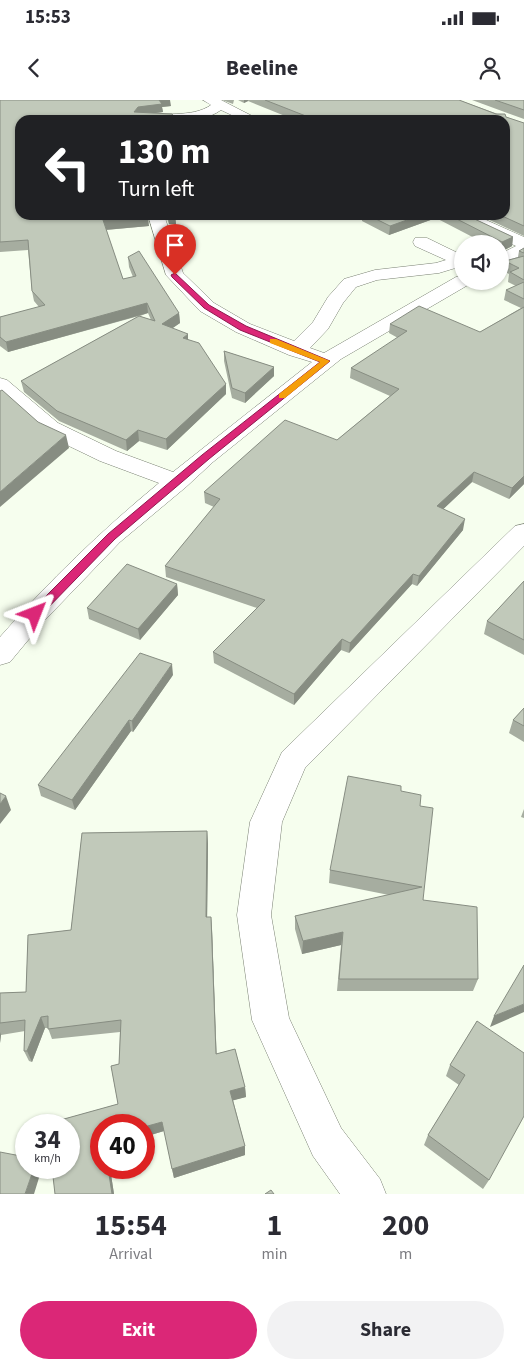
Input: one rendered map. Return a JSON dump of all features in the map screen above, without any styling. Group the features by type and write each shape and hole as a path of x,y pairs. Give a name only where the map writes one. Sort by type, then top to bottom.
{"street":[{"path":"206,115 211,113 215,102 242,115"},
{"path":"158,220 175,275 207,307 243,328 296,351 326,361"},
{"path":"473,220 524,243"},
{"path":"421,242 454,257"},
{"path":"509,256 524,248"},
{"path":"296,351 321,325 335,301 350,283 376,274 439,268 454,263"},
{"path":"0,655 35,614 111,536 178,482 205,457 326,361 454,285"},
{"path":"0,384 50,428 108,456 178,482"},
{"path":"365,1194 327,1142 271,1020 254,915 266,822 293,760 524,532"}],"building":[{"path":"0,100 159,100 162,104 138,107 134,112 173,115 15,115 15,220 103,220 123,279 136,276 128,257 139,251 179,313 162,324 188,334 183,338 199,343 226,384 166,439 138,430 126,440 57,411 21,381 139,316 155,321 147,303 6,342 0,337 0,317 45,305 32,291 28,240 0,242"},
{"path":"265,100 459,100 496,114 505,115 303,115"},
{"path":"495,100 524,100 524,110"},
{"path":"510,118 524,123 524,226 510,220"},
{"path":"378,220 407,220 390,226"},
{"path":"459,220 477,220 509,235 488,235"},
{"path":"524,256 524,280 510,272 519,268 509,263 509,260"},
{"path":"524,282 524,299 506,290"},
{"path":"419,306 480,332 524,307 524,476 512,488 474,472 437,506 465,519 419,576 413,574 350,643 342,639 294,694 213,652 265,600 165,566 220,499 204,492 285,420 337,440 399,389 351,368 407,331 390,324"},
{"path":"224,351 274,367 245,393 232,388"},
{"path":"2,390 38,422 66,435 0,492 0,391"},
{"path":"127,564 177,584 138,629 87,608"},
{"path":"524,581 524,640 487,621"},
{"path":"140,653 172,664 132,721 129,720 72,800 38,785"},
{"path":"524,708 524,726 513,720"},
{"path":"348,776 401,786 401,791 421,795 420,806 433,808 423,900 477,907 478,979 339,979 343,932 303,941 295,916 422,887 330,870"},
{"path":"0,793 6,796 0,804"},
{"path":"207,831 206,917 211,917 216,1054 235,1049 245,1087 230,1091 245,1146 172,1169 162,1122 155,1124 155,1114 90,1114 90,1179 110,1179 112,1194 55,1194 53,1179 80,1179 80,1115 118,1104 111,1066 119,1064 121,1020 48,1029 48,1016 41,1017 27,1051 24,1051 25,1020 0,1023 0,993 26,992 28,935 71,930 82,833"},
{"path":"524,965 524,1004 494,1016"},
{"path":"477,1021 524,1053 524,1116 489,1180 428,1135 465,1075 450,1065"},
{"path":"0,1152 15,1155 15,1179 30,1179 25,1194 0,1194"},
{"path":"271,1190 274,1194 265,1194"}],"slow traffic":[{"path":"273,341 326,361 282,396"}],"route":[{"path":"35,614 111,536 178,482 205,457 326,361 296,351 243,328 207,307 175,275"}]}
